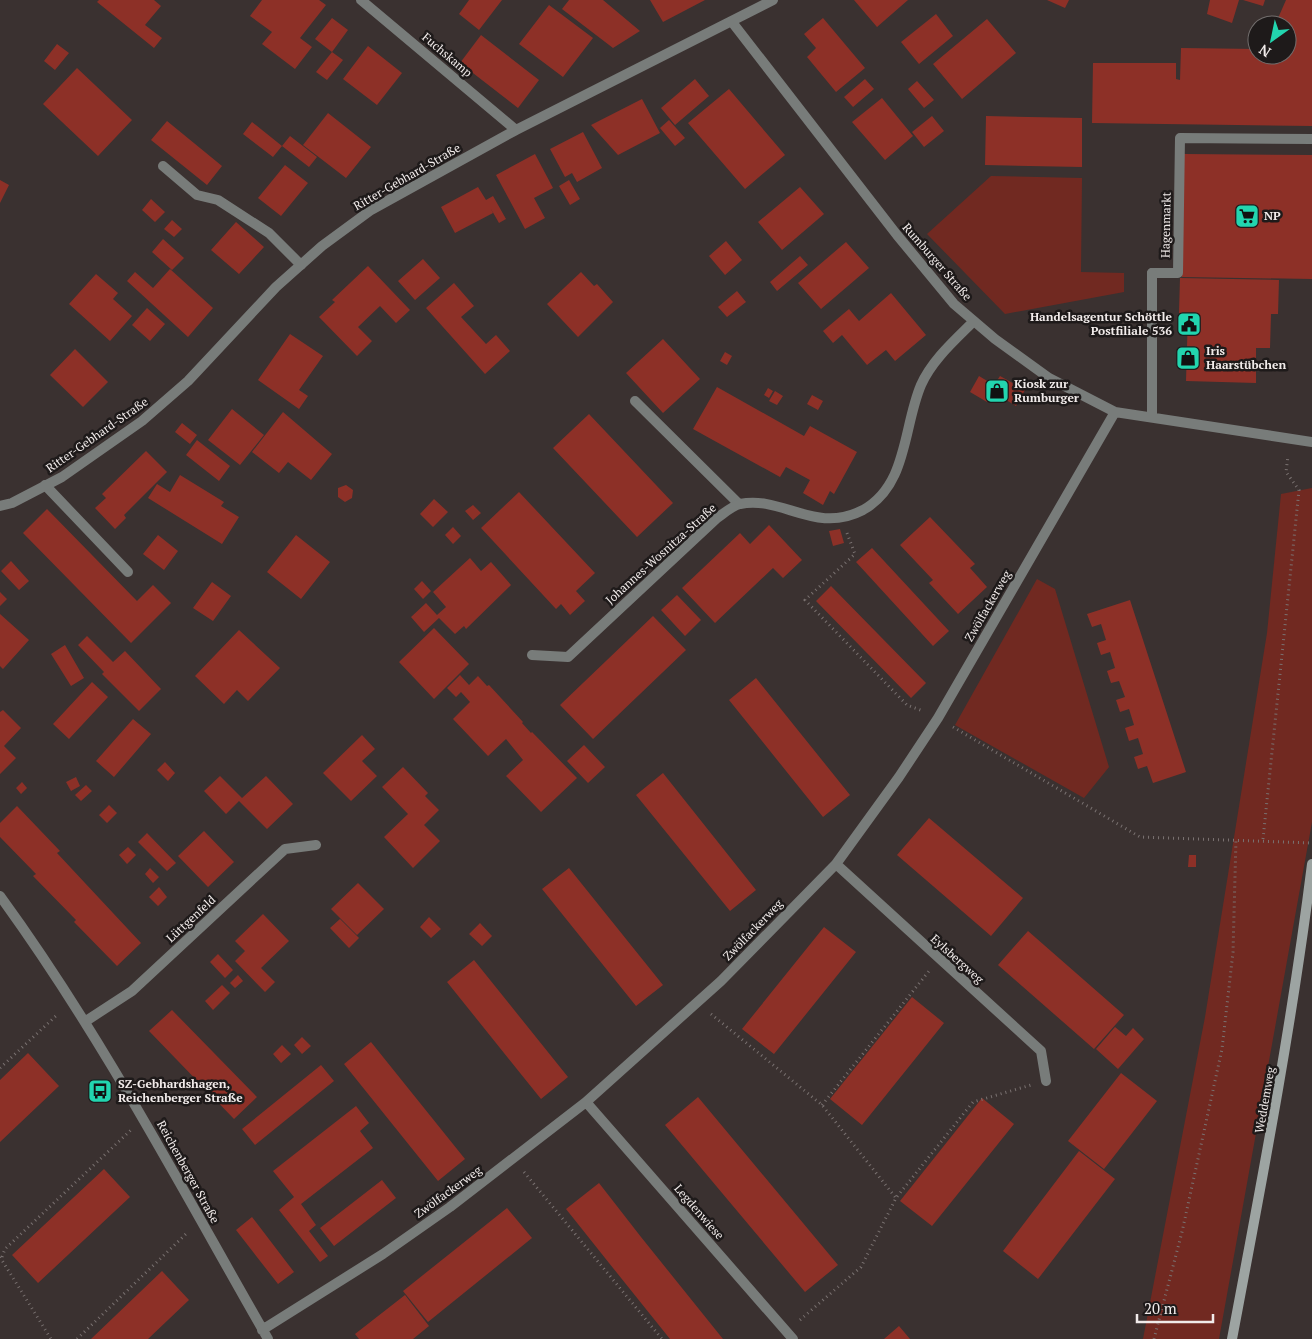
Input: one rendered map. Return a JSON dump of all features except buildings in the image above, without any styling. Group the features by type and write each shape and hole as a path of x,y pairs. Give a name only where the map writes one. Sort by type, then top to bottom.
{"main road":[{"name":"Weddemweg","path":"1232,1339 1276,1113 1298,976 1312,864"}],"street":[{"name":"Fuchskamp","path":"361,0 516,130"},
{"name":"Ritter-Gebhard-Straße","path":"0,506 12,503 62,477 142,421 188,381 276,287 322,246 371,210 516,130 773,0"},
{"name":"Rumburger Straße","path":"732,22 896,235 954,304 994,339 1049,378 1115,412 1312,442"},
{"name":"Hagenmarkt","path":"1152,417 1152,273 1178,273 1180,138 1312,139"},
{"path":"164,166 197,195 218,200 269,233 301,265"},
{"path":"635,401 739,504 765,504 820,520 841,516 862,510 880,496 902,458 912,409 921,384 948,346 974,321"},
{"name":"Zwölfackerweg","path":"265,1334 383,1254 514,1160 586,1102 697,1003 836,864 899,777 938,718 1115,412"},
{"path":"45,485 128,572"},
{"name":"Johannes-Wosnitza-Straße","path":"532,654 568,657 703,530 717,518 739,504"},
{"name":"Lüttgenfeld","path":"86,1021 132,991 285,850 316,845"},
{"name":"Eylsbergweg","path":"836,864 1041,1051 1046,1081"},
{"name":"Reichenberger Straße","path":"0,896 86,1021 265,1334"},
{"name":"Legdenwiese","path":"586,1102 790,1335"}],"path":[{"path":"1263,839 1299,490 1286,472 1290,438"},
{"path":"841,516 855,554 805,600 907,705 938,718 1140,836 1263,839 1312,843"},
{"path":"1154,1339 1182,1232 1222,1049 1233,952 1236,839"},
{"path":"822,1106 938,959"},
{"path":"0,1068 73,1000"},
{"path":"697,1003 822,1106 896,1198"},
{"path":"790,1335 861,1267 896,1198 973,1102 1046,1081"},
{"path":"50,1339 1,1257 5,1249 143,1118"},
{"path":"514,1160 662,1339"},
{"path":"77,1339 201,1220"}],"shaded area":[{"path":"991,176 1082,178 1081,272 1124,273 1124,292 1005,314 927,234"},
{"path":"1312,488 1312,822 1219,1339 1143,1339 1205,1017 1267,633 1281,494"},
{"path":"1037,579 1055,589 1109,767 1084,798 955,725"}],"place":[{"name":"NP","path":"1247,216"},
{"name":"Handelsagentur Schöttle Postfiliale 536","path":"1189,324"},
{"name":"Iris Haarstübchen","path":"1188,358"},
{"name":"Kiosk zur Rumburger","path":"997,391"},
{"name":"SZ-Gebhardshagen, Reichenberger Straße","path":"100,1091"}]}
